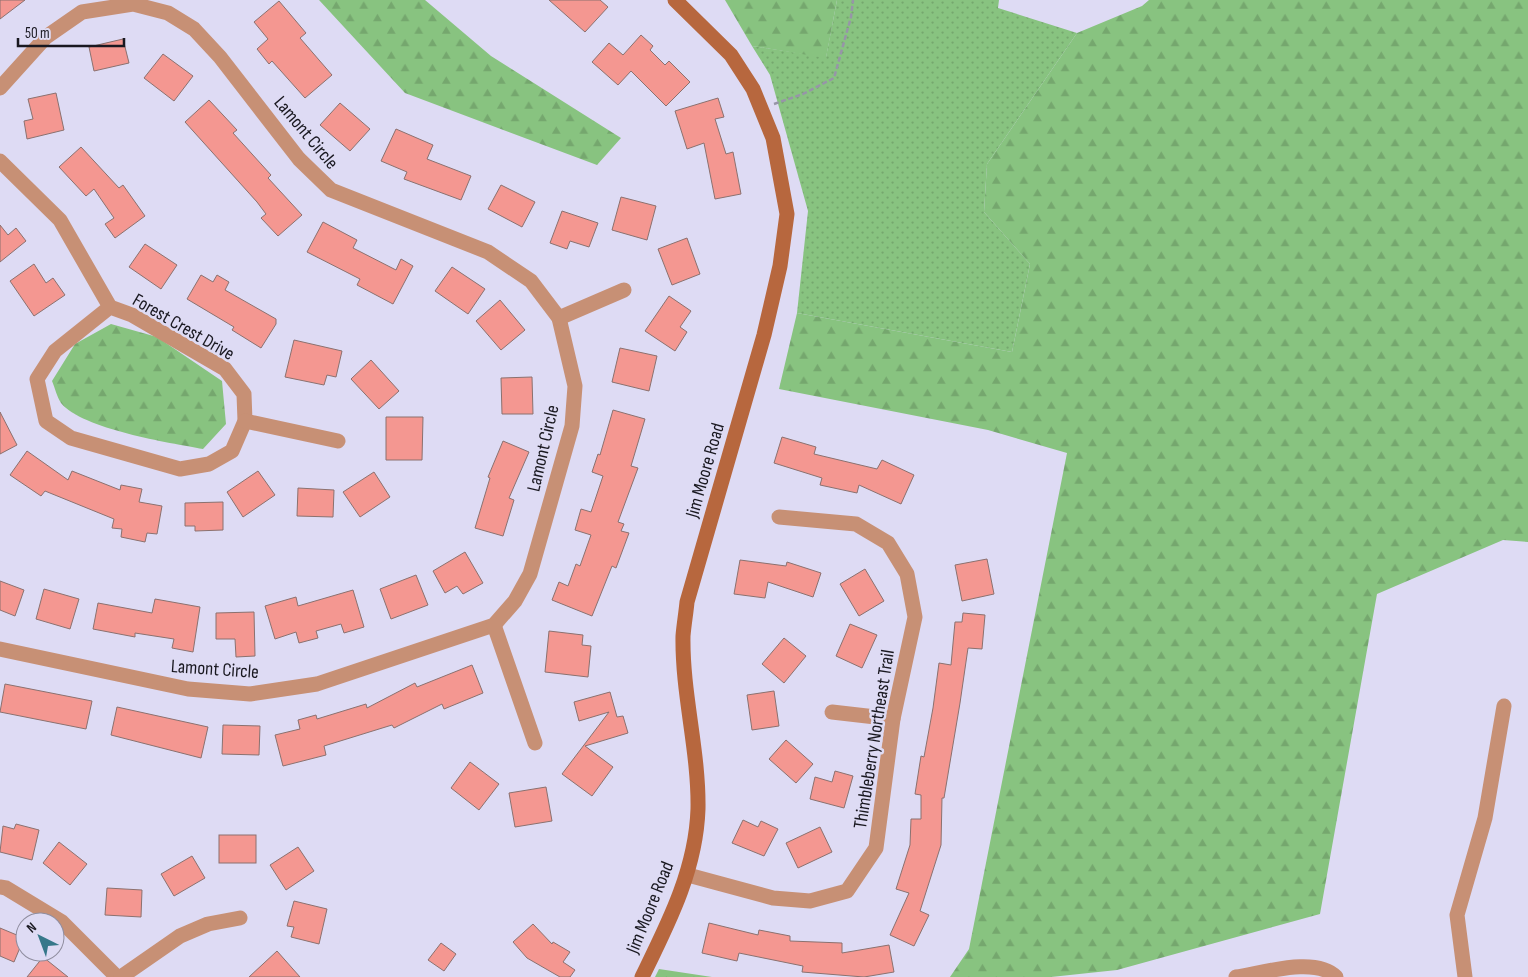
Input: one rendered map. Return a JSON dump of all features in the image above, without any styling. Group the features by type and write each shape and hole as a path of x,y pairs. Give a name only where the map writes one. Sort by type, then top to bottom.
{"street":[{"name":"Jim Moore Road","path":"642,977 673,912 688,875 698,810 694,748 685,675 683,635 687,602 764,335 780,266 787,214 777,154 753,89 731,55 675,0"},
{"name":"Lamont Circle","path":"0,88 46,37 82,12 134,2 168,13 194,30 220,57 299,159 331,190 488,252 531,281 559,318 575,386 572,426 530,574 514,601 494,625 317,684 250,694 188,689 0,649"},
{"name":"Forest Crest Drive","path":"0,161 60,220 110,307 132,315 225,369 244,394 245,421 232,451 209,464 180,468 71,438 46,422 37,379 55,351 110,307"},
{"path":"559,318 624,290"},
{"path":"245,421 338,441"},
{"name":"Thimbleberry Northeast Trail","path":"688,875 773,898 810,902 846,891 876,848 893,719 915,618 907,574 888,543 856,524 779,517"},
{"path":"494,625 535,743"},
{"path":"1465,977 1457,915 1485,818 1504,706"},
{"path":"832,712 893,719"},
{"path":"0,887 6,888 62,922 119,977 180,936 208,924 240,918"},
{"path":"1236,977 1310,965 1331,971 1336,977"}],"path":[{"path":"761,109 803,94 834,78 851,17 853,0"}],"green space":[{"path":"319,0 425,0 491,56 621,138 597,165 405,93"},
{"path":"725,0 837,0 826,58 752,46"},
{"path":"837,0 999,0 998,8 1077,33 987,164 984,212 1030,264 1012,352 797,313 808,211 770,75 752,46 826,57"},
{"path":"1149,0 1528,0 1528,542 1503,540 1377,594 1320,914 1117,970 1051,977 950,977 969,949 1067,453 988,430 779,389 797,313 1012,352 1030,264 984,212 987,164 1077,33 1142,6"},
{"path":"111,324 157,337 222,381 226,424 203,449 127,434 87,420 72,412 61,403 52,381 75,344"},
{"path":"659,969 712,977 655,977"}],"building":[{"path":"0,0 25,0 0,19"},
{"path":"549,0 600,0 608,7 585,32"},
{"path":"279,1 306,33 300,38 332,75 305,98 272,61 269,64 257,49 268,39 254,22"},
{"path":"641,35 653,46 650,50 665,65 669,61 690,82 666,106 631,71 618,85 592,62 609,43 623,55"},
{"path":"123,39 129,63 94,71 89,47"},
{"path":"163,54 193,76 174,101 144,78"},
{"path":"56,93 64,130 27,139 24,121 33,119 28,99"},
{"path":"718,98 724,117 715,119 726,154 733,152 741,194 715,199 704,143 687,149 675,111"},
{"path":"209,100 237,130 233,133 271,175 268,178 302,215 278,236 261,218 266,214 257,202 185,122"},
{"path":"340,103 370,129 350,151 320,125"},
{"path":"396,129 433,145 427,159 471,176 461,200 404,179 407,172 381,161"},
{"path":"81,147 119,188 123,185 145,216 115,238 105,224 114,218 94,189 86,196 59,167"},
{"path":"501,185 535,202 522,227 488,209"},
{"path":"621,197 656,206 647,240 612,230"},
{"path":"562,211 598,223 589,247 570,241 567,249 550,243"},
{"path":"323,222 357,240 353,248 396,270 401,259 413,266 393,304 357,285 360,279 307,252"},
{"path":"0,225 8,235 16,228 26,241 0,262"},
{"path":"687,238 700,274 672,285 658,249"},
{"path":"145,244 177,265 161,289 129,267"},
{"path":"34,264 46,283 53,278 65,295 34,316 10,281"},
{"path":"452,267 485,289 468,314 435,291"},
{"path":"201,275 213,282 217,275 229,282 225,290 276,319 276,324 261,348 232,330 234,327 187,299"},
{"path":"669,296 691,311 680,327 687,332 675,351 645,331"},
{"path":"500,300 525,330 501,350 476,321"},
{"path":"294,340 342,351 336,377 327,375 324,385 285,377"},
{"path":"620,348 657,356 649,391 612,382"},
{"path":"371,360 399,391 379,409 351,379"},
{"path":"532,377 533,414 502,414 501,378"},
{"path":"613,410 645,419 631,466 638,468 618,522 624,524 621,531 629,533 616,568 612,566 592,616 552,600 559,582 568,586 576,564 580,566 591,535 575,530 581,509 591,512 603,476 592,472 598,454 600,455"},
{"path":"0,412 17,445 0,454"},
{"path":"386,417 423,417 422,460 386,460"},
{"path":"782,437 816,447 814,454 877,469 882,460 914,475 901,504 859,485 857,493 820,485 822,478 774,463"},
{"path":"503,441 529,452 509,498 514,500 503,536 475,528 490,478 488,477"},
{"path":"27,451 68,480 72,471 120,490 121,485 142,489 139,502 162,506 157,534 147,533 145,542 121,537 122,529 112,528 114,519 45,491 41,496 10,475"},
{"path":"258,471 275,495 243,517 227,492"},
{"path":"374,472 390,497 360,517 343,492"},
{"path":"298,488 334,490 333,517 297,516"},
{"path":"223,502 223,530 195,531 195,526 185,526 185,503"},
{"path":"465,552 483,583 463,594 457,586 445,593 433,571"},
{"path":"987,559 994,594 962,601 955,565"},
{"path":"740,560 786,566 787,562 821,573 813,597 768,582 765,598 734,594"},
{"path":"865,569 884,601 859,616 840,584"},
{"path":"416,575 428,605 391,619 380,589"},
{"path":"0,581 24,590 15,616 0,610"},
{"path":"44,589 79,599 70,629 36,619"},
{"path":"353,590 364,627 344,633 341,624 316,631 318,638 299,643 296,632 275,639 265,606 296,597 298,606"},
{"path":"155,599 200,607 193,652 172,648 174,639 135,633 135,637 93,629 98,603 152,613"},
{"path":"254,612 255,656 236,657 235,639 216,639 216,613"},
{"path":"963,613 985,615 982,649 968,648 944,798 942,798 941,845 920,911 929,915 914,946 890,935 909,893 896,889 910,845 911,819 921,819 921,795 915,794 921,756 924,757 933,708 939,663 951,665 955,622 962,622"},
{"path":"850,624 877,635 862,668 836,656"},
{"path":"549,631 583,635 582,645 591,646 588,677 545,672"},
{"path":"784,638 806,656 784,683 762,664"},
{"path":"472,665 483,693 444,709 442,704 394,728 392,725 324,746 326,755 283,766 275,735 300,729 298,720 316,715 317,719 366,704 367,708 415,683 417,687"},
{"path":"5,684 92,701 86,729 0,712"},
{"path":"774,691 779,726 752,730 747,695"},
{"path":"610,692 617,717 623,716 628,733 585,746 613,767 592,796 562,774 609,712 579,721 574,702"},
{"path":"117,707 208,727 201,758 111,735"},
{"path":"223,725 260,726 259,755 222,754"},
{"path":"786,740 813,764 796,783 769,759"},
{"path":"470,762 499,784 479,810 451,788"},
{"path":"835,771 853,776 844,808 810,799 815,777 832,782"},
{"path":"546,787 552,821 515,827 509,793"},
{"path":"743,820 758,827 761,821 778,829 764,856 732,843"},
{"path":"16,824 39,830 32,860 0,852 3,826 14,829"},
{"path":"820,827 832,852 798,868 786,843"},
{"path":"219,835 256,835 256,863 219,863"},
{"path":"59,842 87,864 70,885 43,863"},
{"path":"298,847 314,871 286,890 270,865"},
{"path":"192,856 205,878 174,896 161,874"},
{"path":"107,888 142,890 141,917 105,915"},
{"path":"294,901 327,909 319,944 291,937 294,927 287,926"},
{"path":"709,923 758,935 759,930 790,936 790,941 842,943 842,953 889,945 894,972 864,977 802,972 803,966 739,953 737,961 702,953"},
{"path":"533,924 552,944 553,942 570,952 563,962 575,970 570,977 560,977 527,958 513,942"},
{"path":"0,928 15,934 15,960 14,962 0,956"},
{"path":"441,943 456,954 444,971 428,960"},
{"path":"277,951 300,977 249,977"},
{"path":"39,962 49,962 68,977 27,977"}]}
